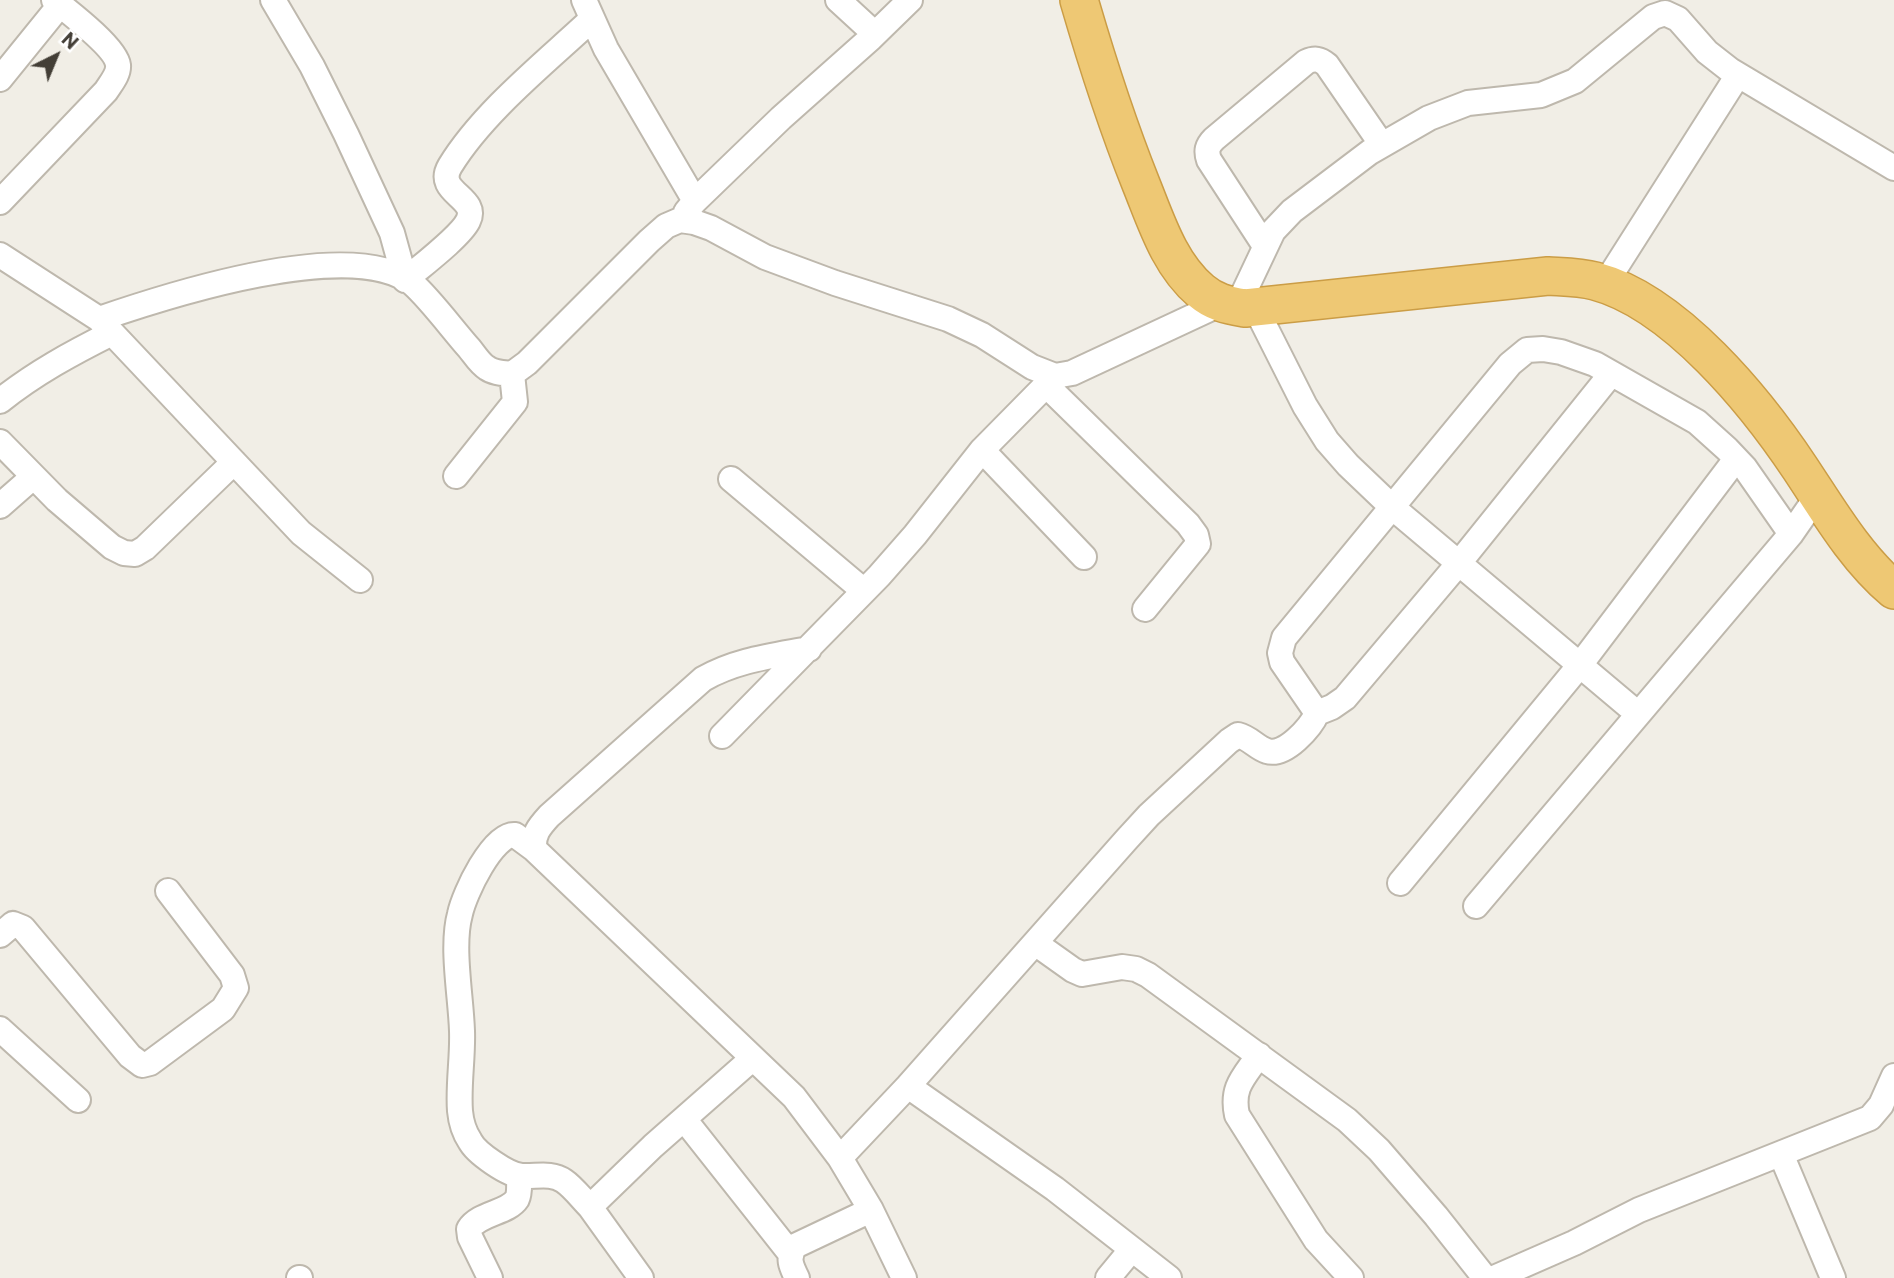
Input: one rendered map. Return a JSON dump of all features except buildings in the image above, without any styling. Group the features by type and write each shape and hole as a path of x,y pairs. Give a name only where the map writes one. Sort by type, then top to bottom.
{"highway":[{"path":"1079,0 1118,126 1168,248 1183,272 1200,291 1237,306 1536,276 1574,277 1622,291 1648,306 1713,359 1744,392 1768,422 1858,552 1894,590"}],"street":[{"path":"273,0 312,66 346,134 392,233 405,280"},
{"path":"838,0 875,34"},
{"path":"0,401 27,379 105,326 157,299 255,274 316,267 357,267 390,272 405,280 412,284 486,368 512,374 527,363 649,241 666,226 680,220 695,201 781,118 910,0"},
{"path":"0,79 57,2 113,53 118,66 106,91 0,202"},
{"path":"405,280 469,220 469,211 464,200 447,184 446,176 450,166 483,124 588,9 606,49 695,201"},
{"path":"722,736 864,591 915,535 982,450 1051,380 1237,306 1273,231 1292,211 1382,145 1429,118 1468,103 1541,95 1575,81 1653,17 1665,13 1678,19 1707,52 1738,75 1894,168"},
{"path":"1265,246 1206,152 1209,144 1224,131 1313,59 1327,65 1382,145"},
{"path":"1605,284 1738,75"},
{"path":"680,220 711,228 765,257 835,284 948,319 982,335 1051,380 1196,535 1198,544 1145,609"},
{"path":"0,255 105,326 301,533 360,580"},
{"path":"1237,306 1327,441 1348,465 1392,507 1638,713"},
{"path":"1317,713 1282,662 1280,653 1284,638 1510,364 1527,350 1561,352 1595,364 1697,422 1736,459 1791,534"},
{"path":"456,476 515,402 512,374"},
{"path":"841,1158 1149,815 1229,741 1238,735 1252,740 1266,751 1278,752 1287,748 1312,724 1317,713 1345,698 1459,563 1611,374"},
{"path":"0,442 57,500 112,547 124,553 135,554 145,548 234,463"},
{"path":"982,450 1084,557"},
{"path":"1400,883 1580,665 1736,459"},
{"path":"0,506 33,477"},
{"path":"731,480 864,591"},
{"path":"1475,906 1791,534 1818,495"},
{"path":"534,849 533,837 544,821 703,679 741,661 809,649"},
{"path":"641,1278 590,1207 564,1181 551,1176 519,1176 486,1158 471,1144 463,1129 460,1109 462,1030 457,942 460,914 475,877 492,848 510,834 534,849 794,1097 841,1158 871,1210 904,1278"},
{"path":"0,935 13,924 23,928 130,1056 142,1065 150,1063 223,1009 236,988 232,975 168,891"},
{"path":"1035,943 1083,974 1122,967 1136,969 1148,975 1347,1120 1379,1150 1485,1278"},
{"path":"0,1029 78,1100"},
{"path":"1259,1055 1237,1086 1234,1099 1237,1115 1316,1240 1351,1278"},
{"path":"590,1207 753,1058"},
{"path":"1494,1278 1574,1243 1639,1210 1870,1118 1881,1105 1894,1076"},
{"path":"908,1086 1055,1189 1169,1278"},
{"path":"684,1119 790,1253 790,1263 797,1278"},
{"path":"1781,1154 1833,1278"},
{"path":"490,1278 470,1237 469,1229 477,1220 512,1204 516,1199 519,1176"},
{"path":"790,1253 803,1240 871,1210"},
{"path":"1108,1278 1132,1249"}]}
